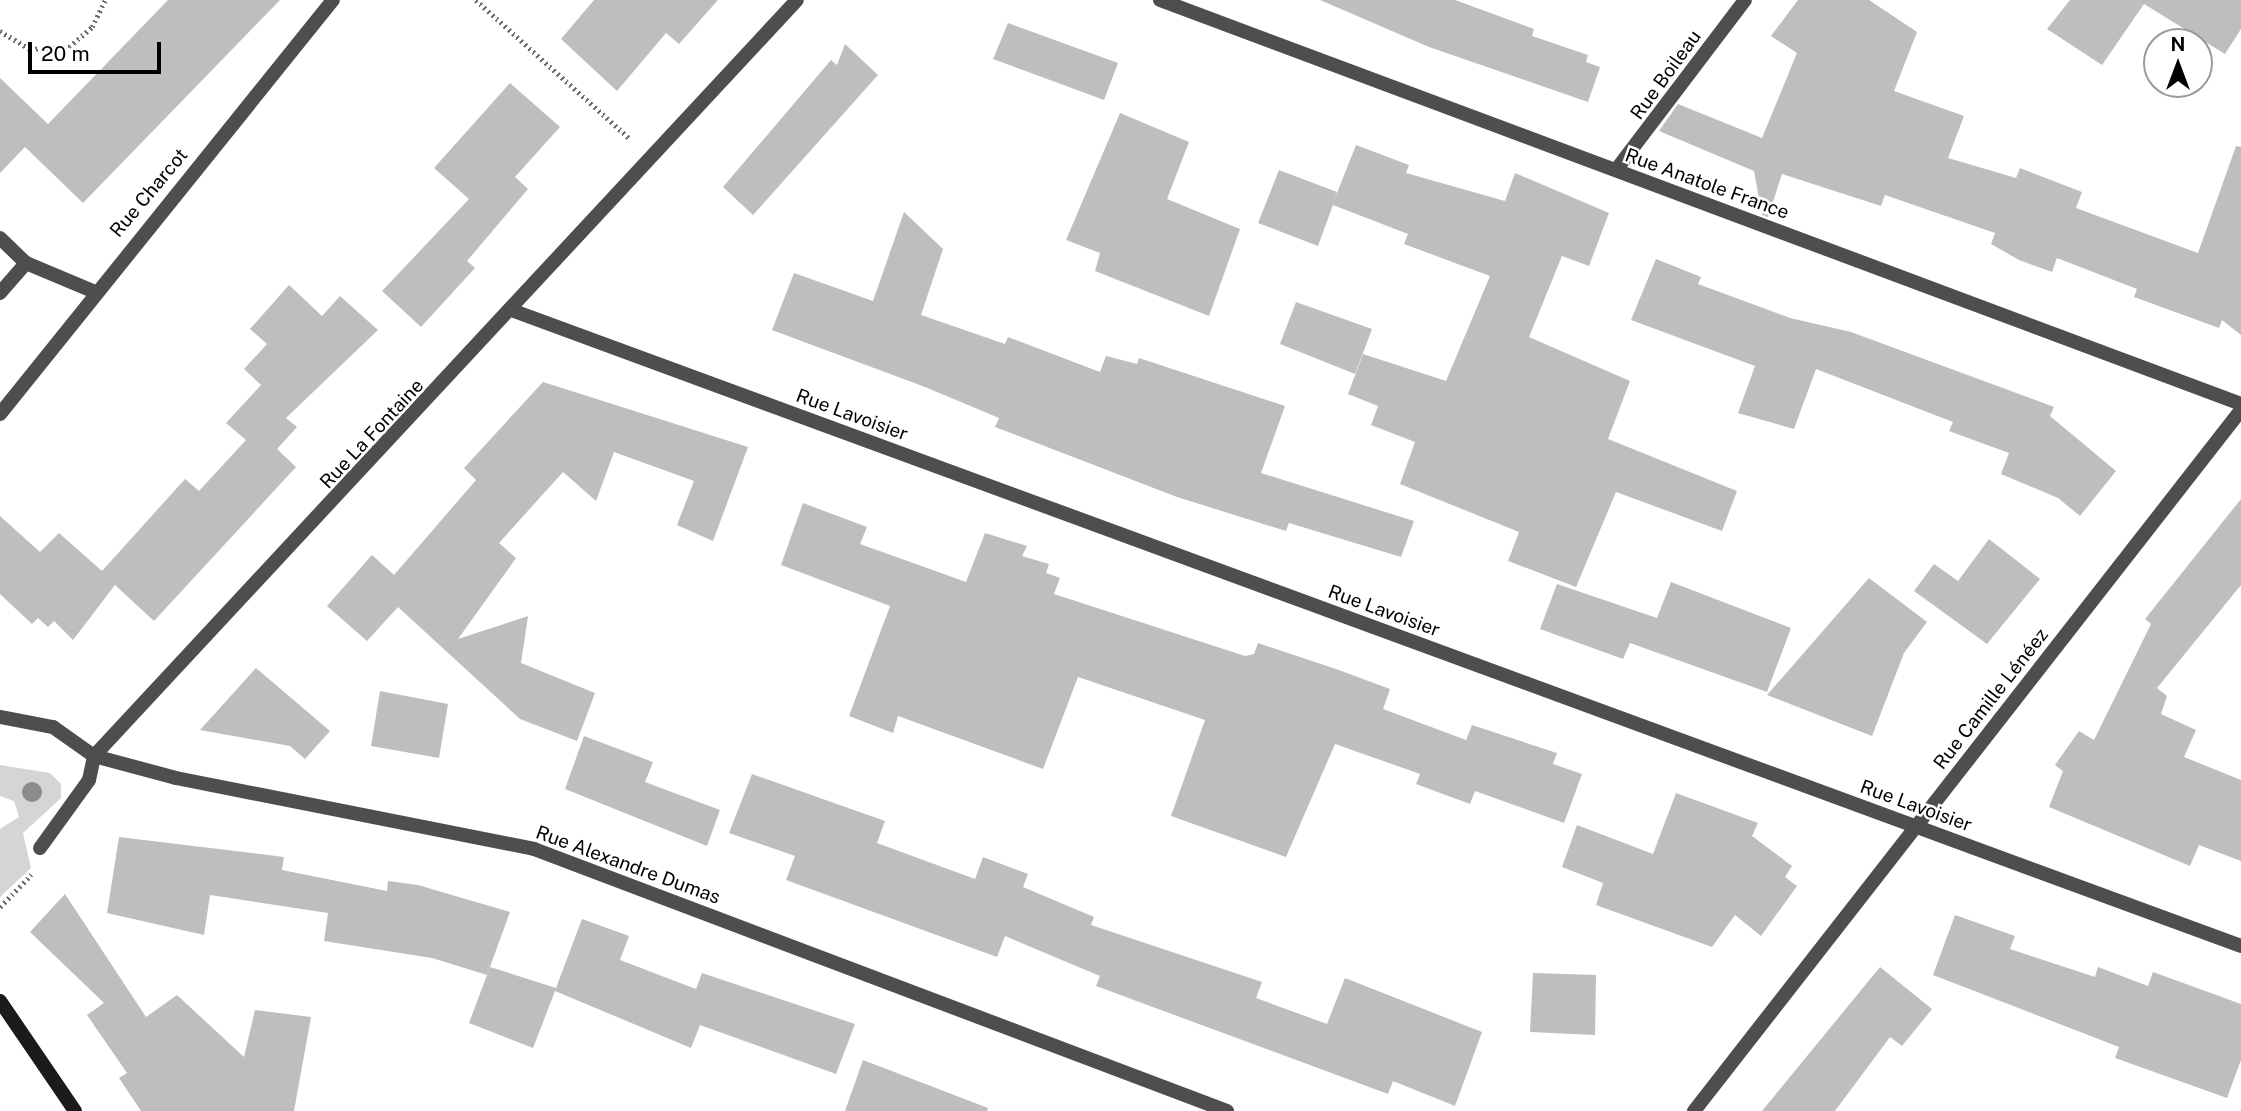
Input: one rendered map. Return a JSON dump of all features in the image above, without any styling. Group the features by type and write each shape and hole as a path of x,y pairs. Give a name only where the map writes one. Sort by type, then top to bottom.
{"main road":[{"path":"0,1001 75,1111"}],"street":[{"name":"Rue Charcot","path":"0,414 93,291 333,0"},
{"name":"Rue La Fontaine","path":"40,848 89,780 94,756 514,311 797,0"},
{"name":"Rue Anatole France","path":"1160,0 2241,404"},
{"name":"Rue Boileau","path":"1616,170 1745,0"},
{"path":"0,238 26,263 93,291"},
{"path":"0,293 26,263"},
{"name":"Rue Lavoisier","path":"514,311 2241,946"},
{"name":"Rue Camille Lénéez","path":"1694,1111 2241,410"},
{"name":"Rue Alexandre Dumas","path":"0,718 53,727 94,756 534,849 1227,1111"}],"path":[{"path":"0,31 30,49 69,47 92,27 105,0"},
{"path":"476,0 652,159"},
{"path":"0,907 37,869 40,848"}],"shaded area":[{"path":"0,765 50,773 61,784 61,798 23,833 31,868 0,897 0,829 19,817 14,801 0,796"}],"building":[{"path":"168,0 280,0 83,203 25,147 0,173 0,78 48,124"},
{"path":"594,0 718,0 679,44 666,33 617,91 561,39"},
{"path":"1320,0 1455,0 1534,29 1532,36 1588,55 1586,62 1600,67 1588,102 1429,47"},
{"path":"1798,0 1869,0 1917,32 1894,91 1964,116 1948,158 2016,178 2020,168 2082,192 2076,208 2198,253 2236,146 2241,147 2241,335 2222,320 2219,328 2134,297 2137,289 2057,258 2052,272 2019,260 1991,244 1995,233 1885,195 1881,206 1782,174 1768,217 1762,215 1754,171 1659,131 1678,104 1762,138 1797,53 1771,36"},
{"path":"2070,0 2241,0 2241,29 2225,54 2213,47 2213,28 2183,28 2144,4 2102,65 2047,29"},
{"path":"1008,23 1118,63 1104,100 993,59"},
{"path":"845,44 878,75 753,215 723,187 831,60 837,65"},
{"path":"510,83 560,127 515,177 528,189 467,261 475,268 421,327 382,291 469,199 434,168"},
{"path":"1120,113 1189,142 1167,199 1240,229 1209,316 1095,271 1100,253 1066,240"},
{"path":"1356,145 1409,165 1406,173 1505,201 1515,173 1609,213 1589,266 1562,256 1529,337 1630,381 1608,439 1737,491 1722,531 1616,492 1576,587 1508,561 1519,532 1400,484 1415,442 1371,425 1378,406 1348,394 1363,354 1446,381 1490,276 1404,244 1408,234 1333,205 1318,246 1258,223 1279,170 1337,192 1333,203"},
{"path":"904,212 943,249 921,315 1005,344 1008,337 1100,372 1106,356 1137,364 1139,358 1285,406 1261,473 1414,521 1401,557 1289,523 1286,531 1177,497 995,427 999,418 925,387 772,330 794,273 873,301"},
{"path":"1656,259 1701,277 1698,284 1790,318 1851,332 2054,407 2050,416 2116,471 2080,516 2058,498 2001,474 2009,453 1949,431 1953,422 1816,369 1794,429 1738,413 1755,366 1631,320"},
{"path":"289,285 322,316 340,296 378,330 286,418 297,427 277,449 296,467 154,621 115,585 73,640 54,621 48,627 38,618 32,624 0,594 0,516 40,552 59,533 102,571 185,479 199,491 246,440 226,423 261,385 244,369 267,344 250,329"},
{"path":"1296,302 1372,329 1355,374 1280,344"},
{"path":"543,382 748,447 713,541 677,525 694,481 614,452 596,501 563,472 499,543 516,558 458,639 528,616 521,663 595,693 577,741 520,719 398,607 367,641 327,606 372,555 394,575 476,480 464,468"},
{"path":"2241,499 2241,585 2157,688 2167,696 2161,714 2196,730 2184,757 2241,780 2241,861 2199,845 2190,866 2049,807 2063,771 2055,765 2079,731 2094,740 2151,624 2145,619"},
{"path":"803,503 867,527 860,544 966,582 985,533 1027,546 1022,556 1049,564 1046,573 1060,578 1054,594 1245,656 1254,654 1258,643 1336,669 1390,689 1383,709 1466,740 1472,725 1557,753 1553,764 1582,774 1564,823 1475,791 1470,804 1416,784 1420,774 1335,744 1286,857 1171,816 1205,720 1078,677 1043,769 898,716 893,733 849,716 890,606 781,565"},
{"path":"1989,539 2040,579 1987,644 1914,591 1934,564 1958,581"},
{"path":"1869,578 1927,622 1904,653 1872,736 1767,695"},
{"path":"1671,582 1791,628 1767,692 1630,643 1623,659 1540,629 1557,584 1657,618"},
{"path":"256,668 330,731 305,759 290,746 200,730"},
{"path":"380,691 448,704 439,758 371,746"},
{"path":"584,736 653,762 645,782 720,810 707,846 565,789"},
{"path":"752,774 885,821 877,843 975,879 983,857 1028,874 1023,887 1094,917 1091,925 1262,982 1256,998 1327,1024 1345,978 1482,1032 1455,1106 1393,1081 1388,1094 1096,986 1100,976 1005,936 997,957 786,880 795,856 729,833"},
{"path":"1676,793 1758,823 1752,836 1792,866 1785,877 1797,886 1761,936 1735,915 1712,947 1596,905 1603,883 1562,867 1577,825 1653,854"},
{"path":"119,837 284,857 282,870 387,891 388,881 418,885 510,912 487,975 432,958 324,941 328,913 210,895 204,935 107,913"},
{"path":"65,894 146,1017 177,995 244,1057 255,1010 311,1017 294,1111 141,1111 119,1078 127,1073 87,1015 104,1003 30,932"},
{"path":"1955,915 2015,936 2010,949 2095,977 2098,967 2148,986 2153,972 2241,1004 2241,1060 2227,1098 2115,1058 2119,1047 1933,975"},
{"path":"582,919 629,936 620,960 696,989 702,973 855,1024 836,1074 700,1025 691,1048 555,991 533,1048 469,1023 490,967 556,988"},
{"path":"1880,967 1932,1009 1902,1046 1890,1037 1835,1111 1762,1111"},
{"path":"1533,973 1596,975 1595,1035 1530,1032"},
{"path":"863,1060 988,1108 987,1111 845,1111"}]}
